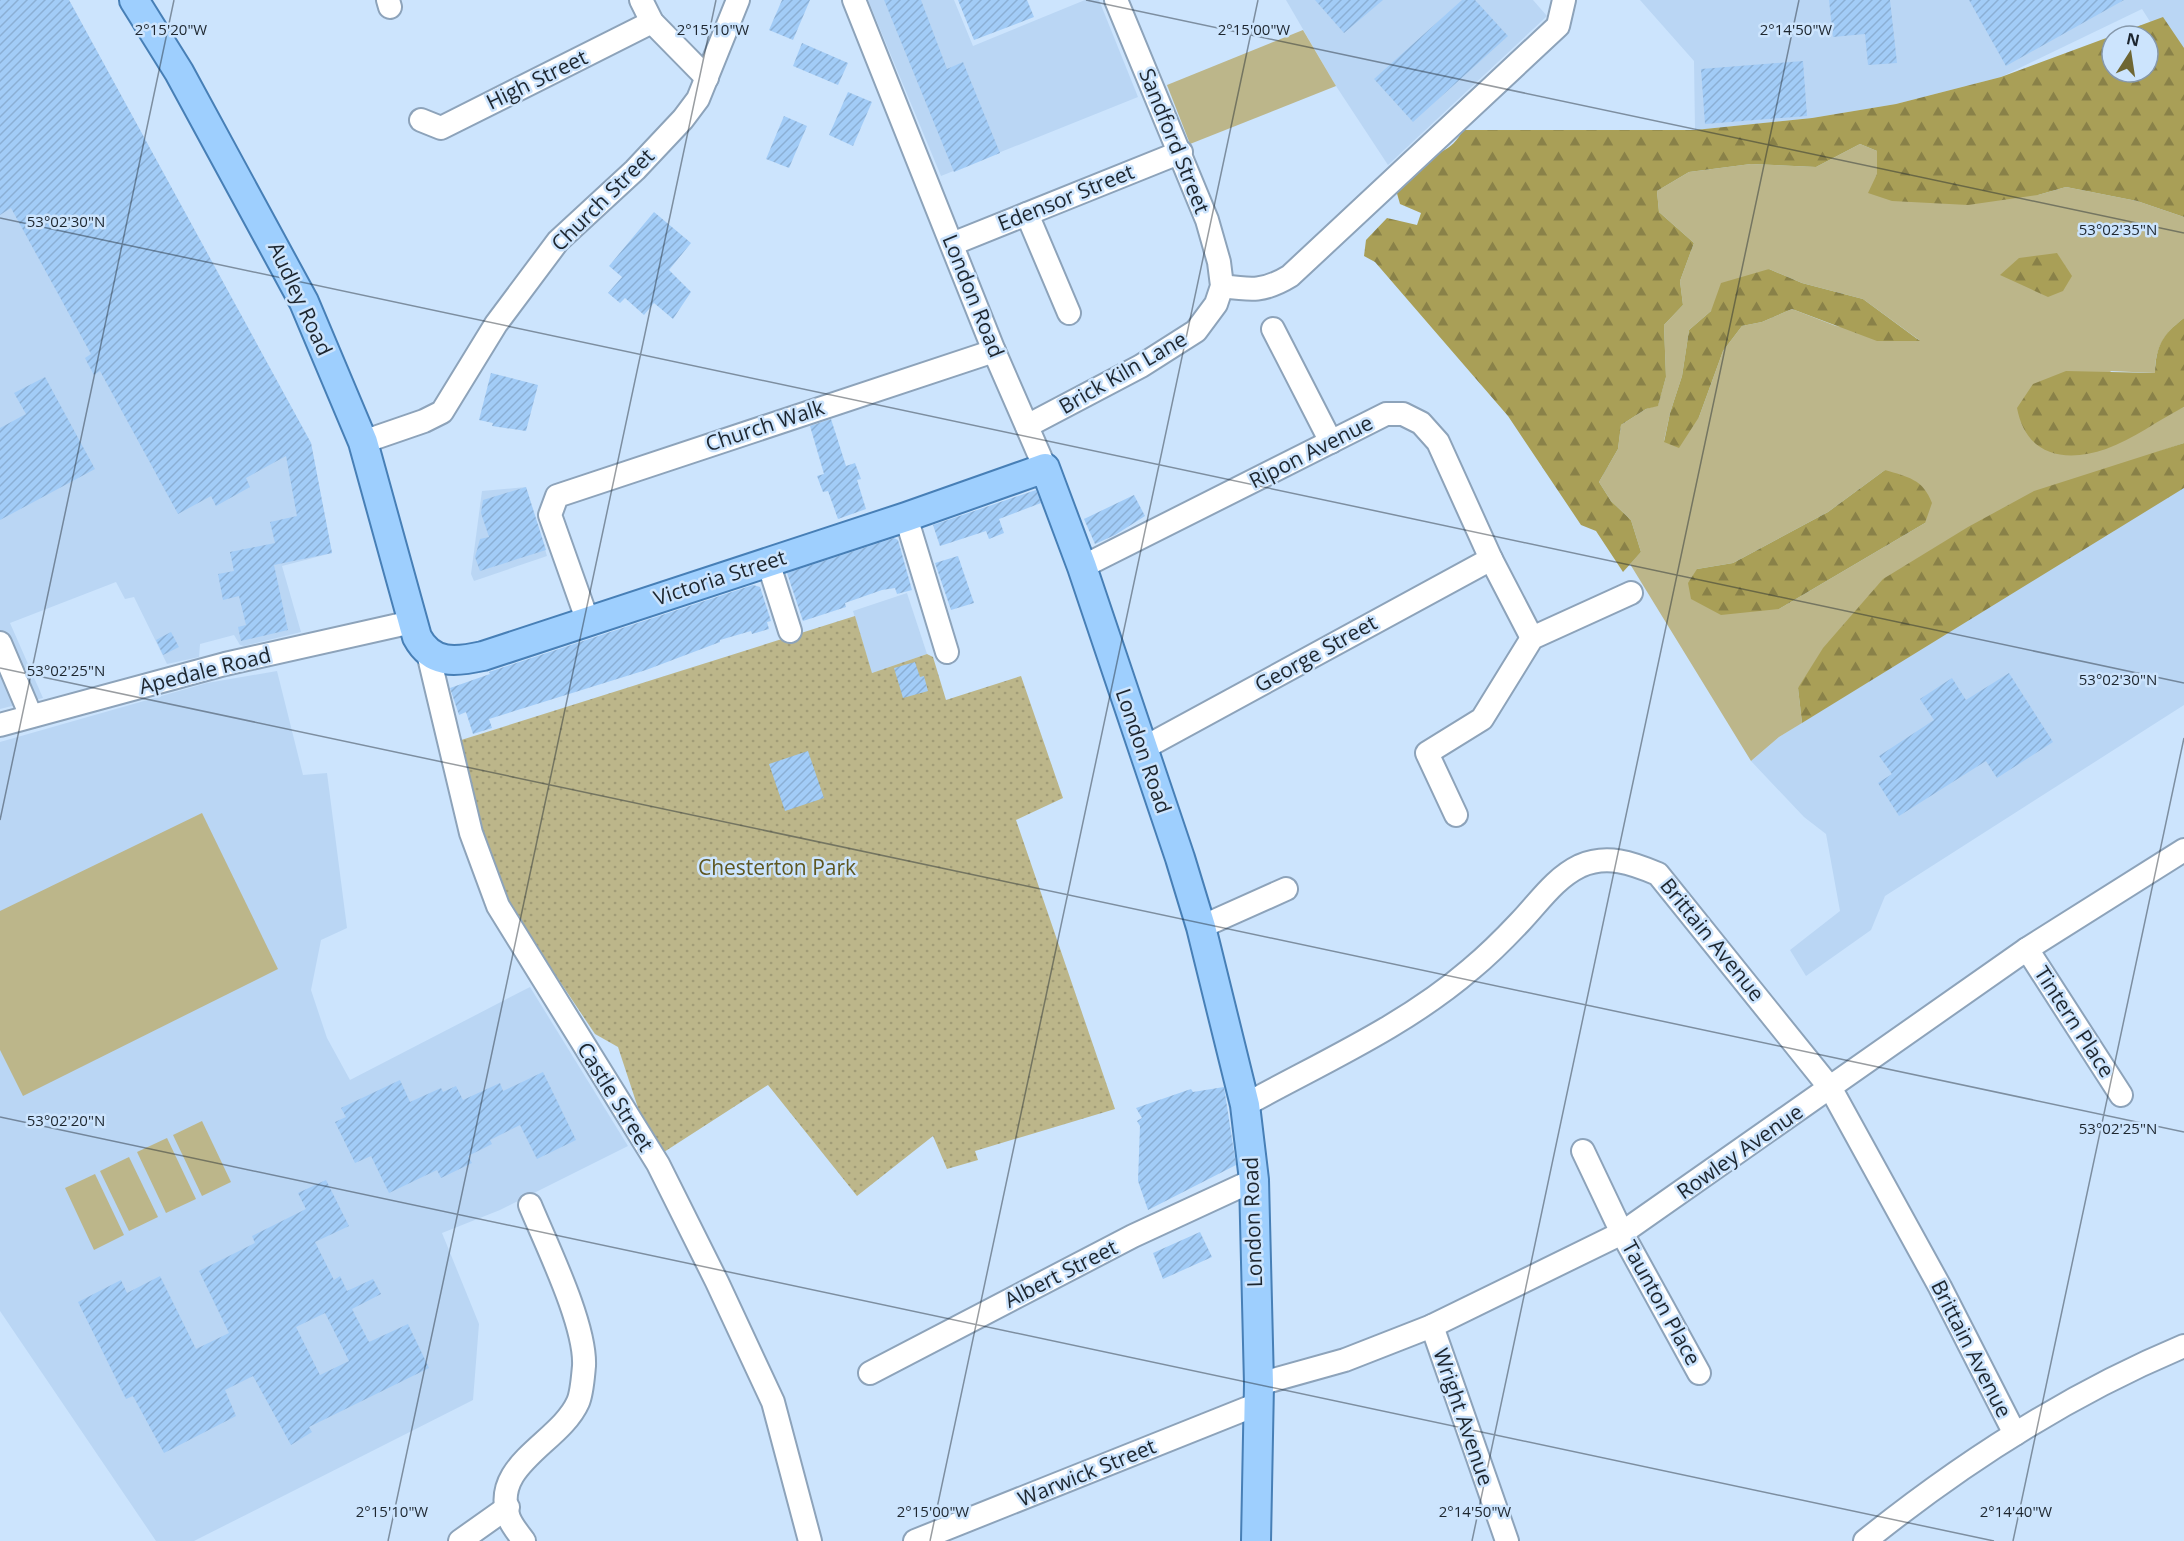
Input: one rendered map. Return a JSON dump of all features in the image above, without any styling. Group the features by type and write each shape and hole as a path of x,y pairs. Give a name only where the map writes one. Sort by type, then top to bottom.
{"main road":[{"name":"Audley Road","path":"134,0 179,72 270,236 308,311 363,442 412,622"},
{"name":"Victoria Street","path":"428,653 448,662 463,661 906,517 1045,468"},
{"name":"London Road","path":"1045,468 1082,567 1201,927 1245,1105 1254,1180 1258,1394 1257,1541"},
{"path":"412,622 421,646 428,653"}],"street":[{"path":"641,0 652,22 707,78"},
{"name":"Church Street","path":"363,442 424,421 442,412 496,324 558,242 635,170 683,119 698,99 738,0"},
{"name":"London Road","path":"854,0 994,351 1045,468"},
{"name":"Sandford Street","path":"1116,0 1181,152 1207,220 1219,262 1222,286"},
{"path":"1222,286 1250,290 1271,288 1290,276 1558,26 1564,0"},
{"name":"High Street","path":"421,120 441,128 652,22"},
{"name":"Edensor Street","path":"952,244 1181,152"},
{"path":"1027,214 1069,313"},
{"name":"Brick Kiln Lane","path":"1027,426 1141,366 1196,331 1216,304 1222,286"},
{"path":"1273,329 1331,442"},
{"name":"Church Walk","path":"588,622 550,516 557,496 994,351"},
{"name":"Ripon Avenue","path":"1082,567 1386,414 1403,414 1421,423 1438,442 1491,559 1532,638"},
{"path":"906,517 947,652"},
{"name":"George Street","path":"1142,749 1491,559"},
{"path":"768,562 790,631"},
{"path":"1456,815 1427,753 1482,719 1532,638 1631,593"},
{"name":"Apedale Road","path":"0,725 225,664 412,622"},
{"path":"0,644 31,716"},
{"name":"Castle Street","path":"428,653 471,833 498,906 658,1164 717,1282 773,1402 810,1541"},
{"name":"Rowley Avenue","path":"1258,1394 1432,1326 1622,1233 2027,949 2184,850"},
{"name":"Brittain Avenue","path":"1245,1105 1421,1008 1471,969 1558,880 1580,866 1605,859 1633,863 1658,874 1830,1089 1940,1287 2015,1434"},
{"path":"1201,927 1286,889"},
{"name":"Tintern Place","path":"2027,949 2121,1095"},
{"name":"Taunton Place","path":"1582,1151 1622,1233 1699,1373"},
{"name":"Albert Street","path":"870,1373 1133,1236 1254,1180"},
{"path":"524,1541 508,1518 507,1486 517,1467 558,1429 578,1402 584,1366 582,1336 530,1205"},
{"name":"Wright Avenue","path":"1432,1326 1507,1541"},
{"path":"1864,1541 1925,1493 2015,1434 2084,1395 2184,1346"},
{"name":"Warwick Street","path":"915,1541 1258,1394"},
{"path":"460,1541 508,1508"}],"shaded area":[{"path":"0,0 69,0 311,443 332,553 282,566 301,632 244,646 240,645 234,635 200,644 199,657 167,664 134,597 125,599 116,582 10,623 43,698 0,709"},
{"path":"868,0 954,0 973,46 1085,0 1099,0 1138,97 941,176"},
{"path":"1286,0 1533,0 1547,16 1388,165 1336,86"},
{"path":"1640,0 2184,0 2184,75 2160,37 2160,24 2152,24 2142,9 2111,24 2100,24 2100,29 2001,77 1896,104 1812,118 1695,130 1694,61"},
{"path":"2184,486 2184,705 1885,896 1871,930 1806,976 1790,950 1840,911 1826,834 1804,817 1751,761 1779,737"},
{"path":"526,487 547,556 474,581 471,574 482,491"},
{"path":"907,593 927,654 872,673 853,611"},
{"path":"277,671 303,775 327,773 347,928 321,940 311,990 327,1038 350,1080 530,987 628,1146 500,1210 442,1233 479,1324 473,1400 194,1541 156,1541 0,1311 0,742 207,683"}],"green space":[{"path":"2163,17 2184,48 2184,217 2137,201 2066,187 2038,195 1968,205 1892,201 1868,193 1877,174 1877,151 1860,144 1816,167 1751,164 1689,172 1657,191 1659,212 1694,243 1680,281 1683,305 1664,325 1666,377 1658,406 1646,409 1621,425 1618,449 1599,482 1611,501 1631,520 1641,552 1623,572 1596,531 1581,525 1508,416 1375,262 1364,256 1366,240 1387,218 1417,225 1421,213 1400,204 1396,190 1416,167 1449,147 1463,130 1695,130 1812,118 1896,104 2001,77 2100,40 2100,84 2160,84 2160,24 2144,24"},
{"path":"1303,30 1336,86 1190,144 1167,85"},
{"path":"1860,144 1877,151 1877,174 2038,195 2066,187 2137,201 2184,217 2184,318 2171,329 2162,342 2155,364 2155,373 2110,371 2164,416 2184,407 2184,443 2132,461 1798,688 1802,723 1779,737 1751,761 1630,564 1641,552 1631,520 1611,501 1599,482 1618,449 1621,425 1646,409 1658,405 1666,377 1664,325 1683,305 1680,281 1694,243 1659,212 1657,191 1689,172 1751,164 1816,167","holes":["1769,269 1802,283 1863,299 1919,340 1836,326 1792,309 1762,322 1742,326 1723,351 1699,417 1664,441 1682,376 1689,330","1885,470 1925,523 1779,609 1697,569 1733,563 1828,512"]},
{"path":"2057,253 2072,276 2063,291 2048,297 2000,275 2019,258"},
{"path":"1769,269 1802,283 1863,299 1920,341 1877,341 1792,309 1762,322 1742,326 1723,351 1699,417 1679,448 1664,442 1670,413 1682,376 1689,330 1711,311 1721,283"},
{"path":"2184,318 2184,407 2126,440 2091,453 2062,455 2050,452 2038,446 2029,437 2017,408 2033,384 2066,371 2155,373 2157,355 2165,336"},
{"path":"2184,443 2184,488 1802,723 1798,688 1823,648 1883,579 1968,527 2034,491"},
{"path":"1885,470 1914,480 1924,489 1932,503 1925,523 1779,609 1721,615 1691,599 1688,583 1697,569 1733,563 1828,512"},
{"name":"Chesterton Park","path":"855,616 872,673 927,654 933,657 946,700 1021,676 1063,798 1016,820 1115,1109 975,1151 978,1160 947,1169 933,1136 857,1196 768,1085 664,1152 641,1117 618,1047 595,1034 510,907 483,843 458,741"},
{"path":"202,813 278,969 23,1096 0,1050 0,911"},
{"path":"202,1121 231,1182 202,1196 173,1135"},
{"path":"167,1138 196,1199 166,1213 137,1152"},
{"path":"129,1157 158,1217 129,1231 100,1171"},
{"path":"95,1174 124,1235 94,1250 65,1188"}],"building":[{"path":"0,0 69,0 311,443 332,553 274,565 288,630 241,641 238,627 246,625 239,596 223,600 218,574 234,571 230,552 275,543 270,522 297,516 286,456 246,478 250,487 216,506 211,496 178,514 100,371 94,375 85,358 91,354 11,208 0,215"},
{"path":"782,0 810,0 793,40 769,30"},
{"path":"884,0 921,0 947,69 963,62 1000,153 954,172"},
{"path":"958,0 1027,0 1034,17 974,40"},
{"path":"1315,0 1383,0 1344,33"},
{"path":"1462,0 1475,0 1508,36 1413,122 1374,79"},
{"path":"1829,0 1890,0 1897,63 1868,65 1865,34 1833,37"},
{"path":"1969,0 2124,0 2006,66"},
{"path":"802,43 848,63 838,85 793,66"},
{"path":"1803,61 1807,116 1705,124 1701,69"},
{"path":"848,92 872,102 853,146 829,135"},
{"path":"784,116 807,126 789,168 766,159"},
{"path":"654,212 691,243 669,270 691,292 673,319 654,303 644,315 625,298 620,303 608,293 622,277 609,266"},
{"path":"491,373 538,385 526,431 492,426 493,423 479,420"},
{"path":"45,377 95,469 0,520 0,428 26,414 14,393"},
{"path":"831,419 846,466 855,463 861,479 857,480 866,509 838,519 828,491 823,492 817,476 824,474 810,426"},
{"path":"526,487 546,550 480,571 475,557 480,539 489,537 481,513 483,500"},
{"path":"1036,490 1041,503 999,519 1004,533 989,539 986,531 940,546 933,525"},
{"path":"1134,495 1145,516 1115,535 1095,544 1084,519"},
{"path":"894,538 898,540 912,590 897,594 895,588 882,590 845,603 846,607 803,621 787,573"},
{"path":"958,556 974,603 951,610 935,563"},
{"path":"753,585 760,587 771,621 767,622 769,629 752,634 751,631 720,640 720,642 646,670 489,719 492,728 473,734 466,712 459,715 450,688 490,674 489,672"},
{"path":"171,632 179,647 163,655 156,640"},
{"path":"915,662 920,677 924,676 928,691 903,698 894,668"},
{"path":"2009,673 2053,742 1997,778 1986,761 1899,816 1878,783 1892,774 1879,756 1934,720 1920,699 1952,678 1966,700"},
{"path":"808,751 824,798 785,811 769,764"},
{"path":"543,1072 576,1140 537,1159 520,1125 490,1140 492,1144 468,1156 472,1163 441,1178 437,1170 389,1193 371,1156 355,1163 335,1122 346,1117 341,1108 400,1080 410,1102 441,1088 443,1092 456,1086 463,1100 500,1083 503,1091"},
{"path":"1224,1087 1236,1165 1148,1210 1138,1181 1140,1126 1137,1121 1142,1118 1136,1108 1191,1089 1193,1092"},
{"path":"326,1180 349,1226 315,1242 334,1280 340,1276 347,1291 373,1279 381,1294 352,1309 369,1342 408,1324 429,1368 309,1427 312,1432 291,1445 253,1376 225,1390 236,1416 164,1453 133,1396 126,1399 78,1302 121,1280 127,1293 160,1276 196,1349 229,1333 199,1271 255,1243 252,1236 306,1209 298,1193","holes":["325,1313 349,1361 320,1375 296,1327"]},
{"path":"1200,1232 1212,1257 1163,1279 1153,1253"}]}
